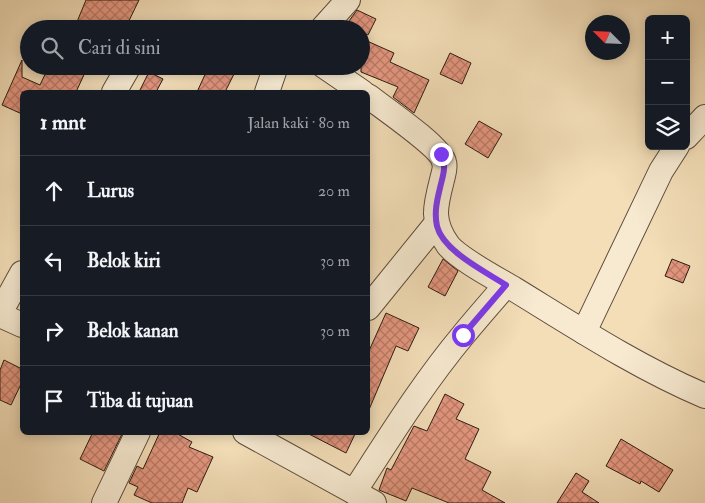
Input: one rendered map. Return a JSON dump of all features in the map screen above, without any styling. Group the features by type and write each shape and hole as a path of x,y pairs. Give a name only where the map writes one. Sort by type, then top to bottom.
{"street":[{"path":"330,20 348,0"},
{"path":"115,90 124,75"},
{"path":"268,90 273,75"},
{"path":"337,75 359,90"},
{"path":"370,98 441,154 444,161 444,170 436,203 436,224 450,247 474,265 584,332 664,378 705,396"},
{"path":"690,133 705,116"},
{"path":"584,332 661,171 675,150"},
{"path":"370,306 436,224"},
{"path":"20,277 0,314 20,324"},
{"path":"257,435 281,441 368,500 392,433 432,375 506,285"},
{"path":"104,503 137,435"}],"building":[{"path":"86,0 139,0 129,20 78,20"},
{"path":"357,10 376,19 370,31 370,20 350,20"},
{"path":"370,42 394,53 390,62 429,80 414,113 393,97 398,87 368,75 370,75"},
{"path":"450,53 471,63 462,84 440,74"},
{"path":"20,64 20,75 40,85 45,75 84,75 77,90 20,90 20,113 2,105"},
{"path":"148,75 155,75 163,79 157,90 140,90"},
{"path":"205,75 234,75 226,90 198,90"},
{"path":"479,121 502,134 488,158 465,144"},
{"path":"443,259 458,271 445,296 428,287"},
{"path":"672,259 690,266 683,283 665,276"},
{"path":"386,313 419,328 408,351 396,346 370,407 370,349"},
{"path":"4,360 20,368 20,386 11,405 0,400 0,370"},
{"path":"445,394 464,404 456,419 479,429 465,459 491,472 482,490 505,503 449,503 412,488 406,501 379,490 387,468 391,470 414,426 427,431"},
{"path":"92,435 122,435 104,471 80,459"},
{"path":"159,435 179,435 192,442 189,447 213,457 197,492 188,488 182,503 152,503 134,495 138,487 129,483 137,466 143,469"},
{"path":"311,435 355,435 346,453"},
{"path":"621,439 673,470 659,492 641,481 640,484 606,466"},
{"path":"576,473 589,481 582,492 599,503 557,503"}],"route":[{"path":"441,154 444,161 444,170 436,203 436,224 438,229 450,247 506,285 463,335"}]}
